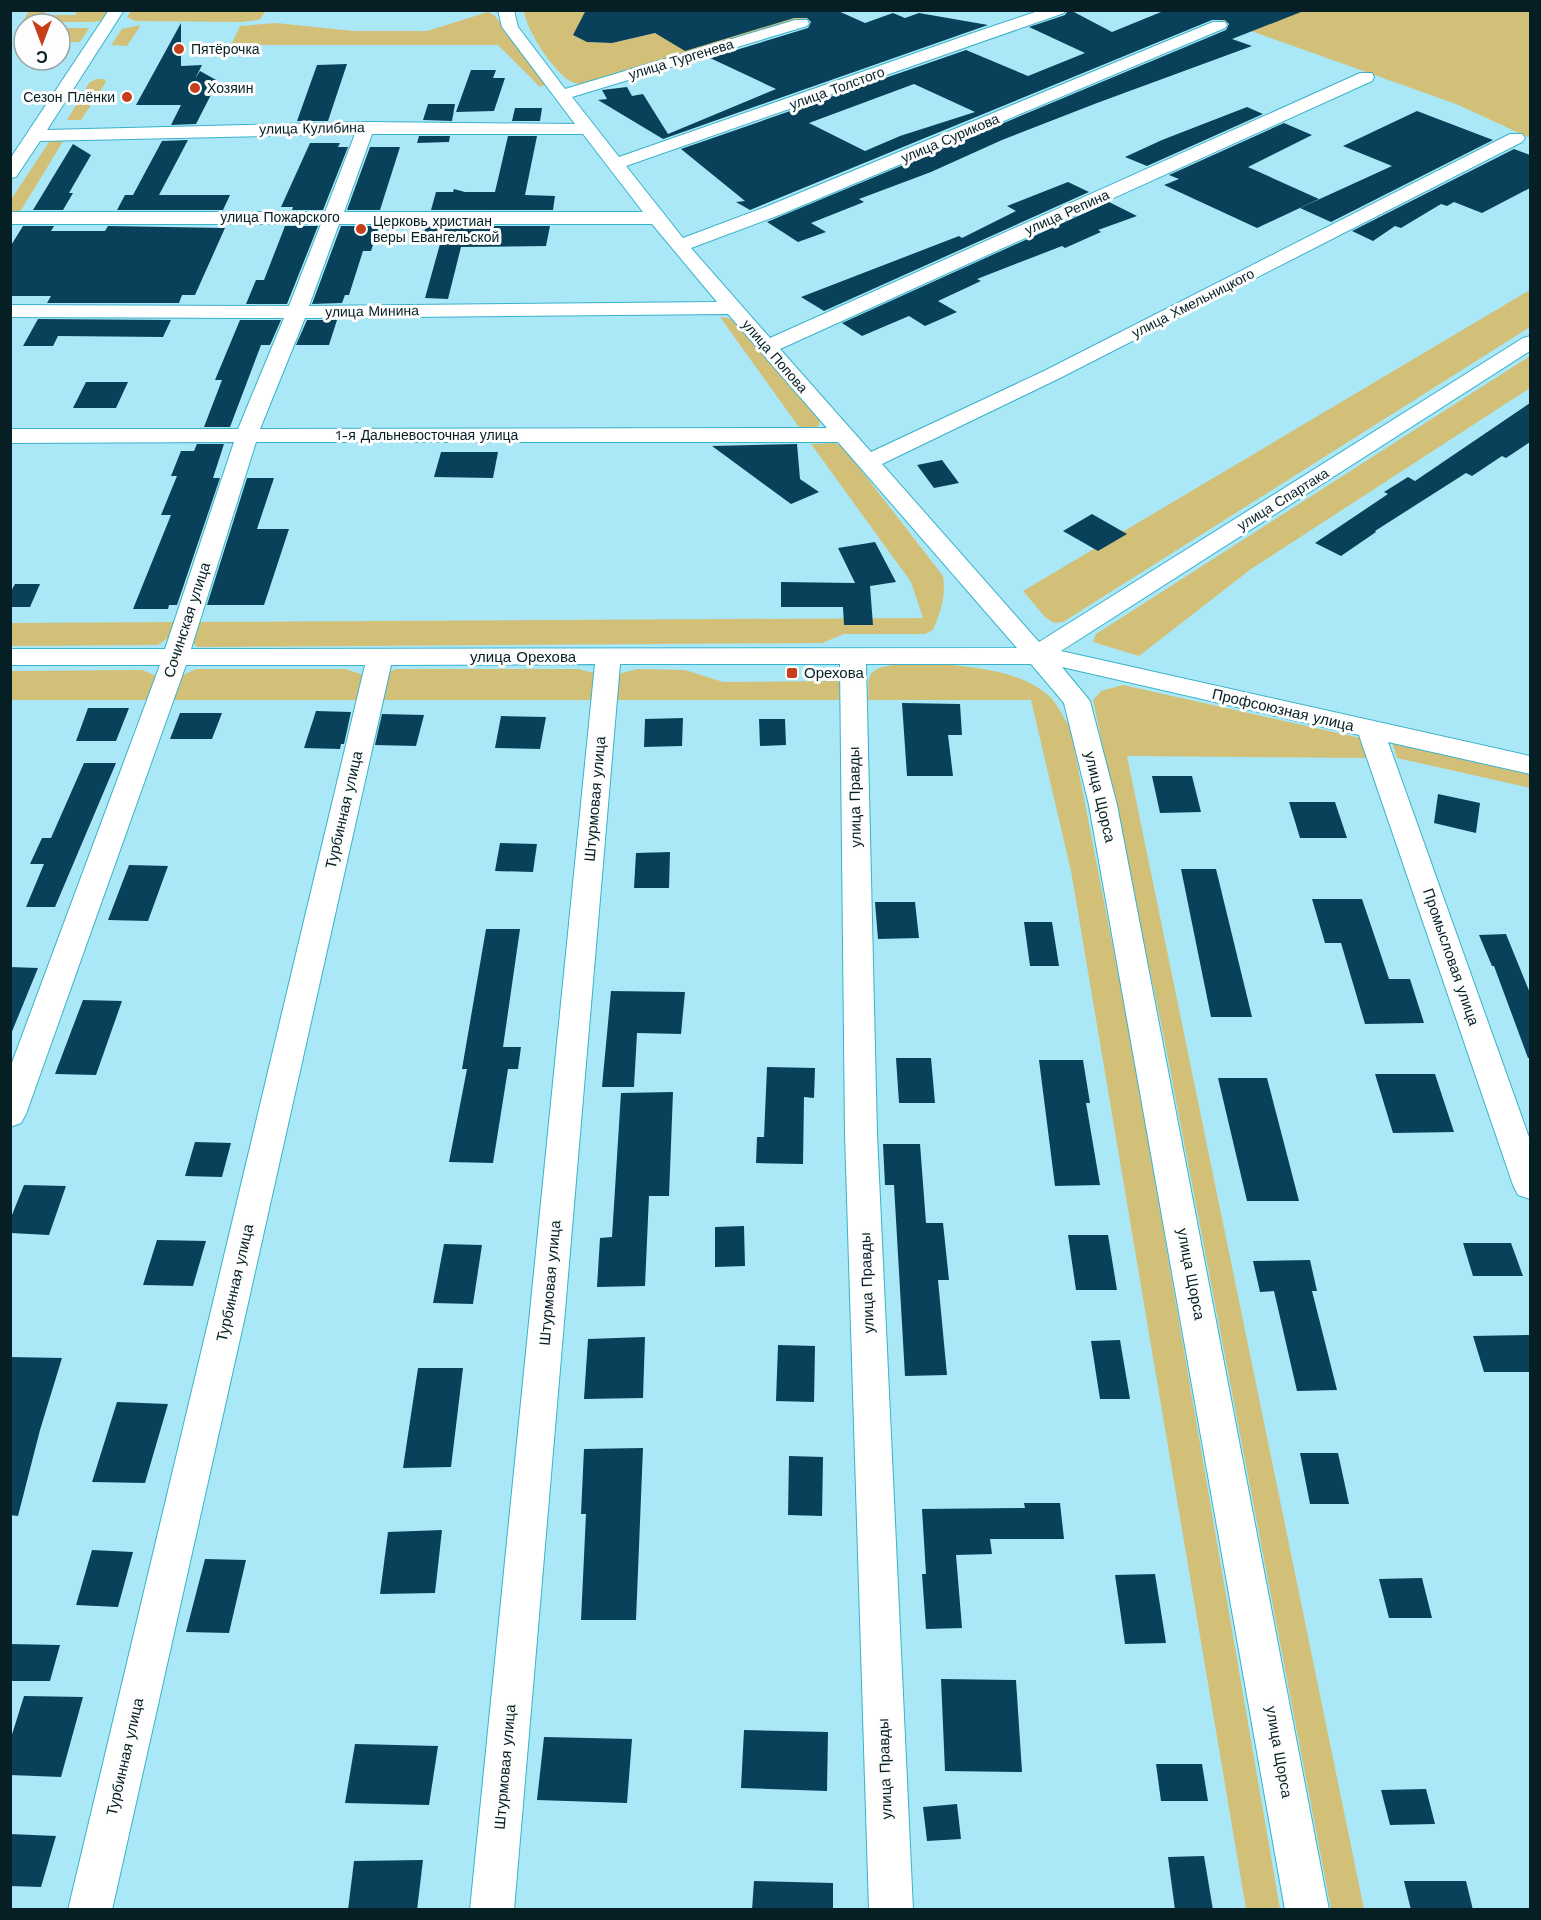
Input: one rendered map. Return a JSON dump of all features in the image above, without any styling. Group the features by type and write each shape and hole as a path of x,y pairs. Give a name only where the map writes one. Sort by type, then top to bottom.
{"street":[{"path":"10,173 117,10"},
{"name":"улица Попова","path":"506,10 510,27 525,48 679,246 1035,656"},
{"name":"улица Толстого","path":"615,164 1058,10"},
{"name":"улица Тургенева","path":"562,95 801,23"},
{"name":"улица Сурикова","path":"679,246 775,210 1219,25"},
{"name":"улица Репина","path":"767,347 1366,77"},
{"name":"улица Кулибина","path":"36,136 179,130 366,127 588,129"},
{"name":"Сочинская улица","path":"10,1114 176,657 247,435 334,217 366,127"},
{"name":"улица Хмельницкого","path":"867,462 1051,375 1516,138"},
{"name":"улица Пожарского","path":"10,218 657,218"},
{"name":"улица Минина","path":"10,311 297,312 733,308"},
{"name":"улица Спартака","path":"1035,656 1530,342"},
{"name":"1-я Дальневосточная улица","path":"10,436 843,435"},
{"name":"улица Правды","path":"853,656 861,1134 891,1910"},
{"name":"улица Орехова","path":"10,657 1035,656"},
{"name":"Профсоюзная улица","path":"1035,656 1061,659 1530,765"},
{"name":"улица Щорса","path":"1035,656 1077,702 1103,805 1307,1910"},
{"name":"Турбинная улица","path":"90,1910 380,657"},
{"name":"Штурмовая улица","path":"492,1910 608,657"},
{"name":"Промысловая улица","path":"1371,730 1530,1185"}],"shaded area":[{"path":"524,10 586,11 587,42 612,43 748,11 816,11 809,18 584,84 574,83 557,70 535,39"},
{"path":"1278,10 1530,11 1530,138 1456,104 1195,11 1219,11 1252,23 1290,15"},
{"path":"77,11 113,11 107,20 72,22 72,15 75,15"},
{"path":"131,11 266,11 259,20 241,22 135,21 127,17"},
{"path":"488,12 495,16 547,84 540,87 498,45 231,45 240,26 276,23 354,31 427,31"},
{"path":"141,25 127,46 111,45 122,29"},
{"path":"72,28 89,28 80,42 72,42"},
{"path":"96,79 104,79 106,82 81,120 67,120 89,83"},
{"path":"65,138 20,212 11,212 10,201 49,142"},
{"path":"1530,290 1530,327 1063,622 1054,623 1045,617 1023,591"},
{"path":"720,317 729,318 739,327 820,420 819,426 801,430"},
{"path":"1530,356 1530,388 1251,569 1139,656 1093,642 1096,634"},
{"path":"835,443 843,447 943,576 944,590 940,610 933,630 925,634 844,634 822,643 198,647 192,643 196,622 923,618 911,582 811,444"},
{"path":"174,622 169,637 158,645 11,646 10,623"},
{"path":"903,664 942,664 1001,672 1029,682 1052,699 1070,727 1127,1019 1280,1909 1246,1909 1071,871 1031,700 868,700 870,676 882,667"},
{"path":"196,669 345,669 364,675 360,700 169,700 177,678"},
{"path":"396,669 578,669 594,673 596,677 594,700 379,700 389,672"},
{"path":"637,669 685,670 723,682 838,681 843,685 844,700 616,700 619,674"},
{"path":"142,670 159,677 153,700 11,700 10,671"},
{"path":"1123,685 1365,739 1371,758 1127,756 1364,1909 1331,1909 1164,1038 1093,700 1101,691"},
{"path":"1392,742 1530,775 1530,788 1397,758"}],"building":[{"path":"586,10 836,10 865,23 893,13 905,18 919,13 988,25 663,139 598,100 607,99 602,90 627,87 632,96 643,94 668,134 776,89 710,58 808,28 811,22 807,18 794,18 685,51 655,33 612,43 587,42 573,35"},
{"path":"1166,10 1301,12 1232,39 1252,46 1097,103 1002,140 931,172 859,199 864,202 811,223 826,232 798,242 767,222 1226,30 1229,24 1225,20 1212,20 750,210 736,202 745,201 681,149 966,50 1028,76 1085,53 1029,27 1065,15 1067,12 1072,11 1112,32","holes":["914,84 975,112 900,136 865,151 809,123"]},
{"path":"181,23 181,66 202,65 195,79 200,71 218,81 196,124 171,125 181,105 136,105"},
{"path":"347,64 328,121 297,121 317,65"},
{"path":"471,70 496,70 493,78 505,78 494,111 456,112"},
{"path":"428,104 455,104 452,121 423,120"},
{"path":"1247,107 1263,114 1147,166 1125,157 1162,140"},
{"path":"515,108 542,108 540,121 512,121"},
{"path":"1417,111 1493,140 1331,222 1300,208 1392,166 1343,146"},
{"path":"1284,123 1312,135 1248,167 1319,199 1257,228 1164,185 1179,179 1169,175"},
{"path":"419,136 450,136 449,142 417,143"},
{"path":"508,136 537,136 525,195 555,196 553,210 431,210 436,192 453,192 454,189 465,192 495,192"},
{"path":"188,140 159,195 230,195 223,210 117,210 125,195 133,195 162,141"},
{"path":"310,143 340,143 338,147 348,147 323,210 292,210 293,207 281,207"},
{"path":"73,144 91,155 69,193 73,193 63,210 33,210"},
{"path":"370,147 400,147 380,210 347,210"},
{"path":"1514,149 1530,155 1530,188 1482,213 1454,202 1447,206 1441,204 1401,228 1395,226 1373,241 1352,231"},
{"path":"1068,182 1089,192 824,311 801,297 959,236 962,238 1016,211 1007,206"},
{"path":"1109,202 1137,216 1098,230 1101,232 1065,248 1062,246 977,279 981,281 938,301 957,312 925,326 909,316 862,336 842,323"},
{"path":"23,226 54,226 51,231 105,231 108,226 225,228 195,295 182,295 179,303 47,303 51,296 10,296 10,247"},
{"path":"285,226 318,226 287,304 246,304 256,280 264,280"},
{"path":"341,226 375,226 374,229 378,229 371,251 363,251 349,295 345,295 342,303 312,304"},
{"path":"426,226 550,226 546,246 461,247 448,299 425,298 440,244 421,244"},
{"path":"38,319 171,320 163,337 58,336 53,346 23,346"},
{"path":"240,320 281,320 270,345 261,345 230,427 204,427 222,380 215,380"},
{"path":"307,320 337,320 329,345 296,345"},
{"path":"86,382 128,382 116,408 73,408"},
{"path":"1530,403 1530,442 1506,458 1502,456 1472,476 1466,473 1375,531 1341,556 1315,543 1388,494 1384,492 1408,477 1415,481"},
{"path":"197,444 224,444 213,478 220,478 177,605 169,605 168,609 133,609 171,515 161,515 177,476 171,476 181,451 194,451"},
{"path":"797,444 800,479 819,492 791,504 712,446"},
{"path":"441,452 498,452 493,478 434,477"},
{"path":"942,460 959,483 934,488 917,465"},
{"path":"247,478 274,478 257,529 289,529 264,605 207,605"},
{"path":"1092,514 1127,534 1098,551 1063,531"},
{"path":"875,542 896,582 870,586 873,625 844,625 843,607 781,607 781,582 855,583 838,548"},
{"path":"15,584 40,584 30,607 10,607 10,593"},
{"path":"902,703 960,704 962,735 948,735 953,776 907,776"},
{"path":"88,708 129,708 116,741 76,741"},
{"path":"316,711 351,712 344,744 341,744 340,749 304,748"},
{"path":"180,713 222,713 212,739 170,739"},
{"path":"382,714 424,715 416,746 375,745"},
{"path":"501,716 546,717 540,749 495,748"},
{"path":"683,718 682,746 644,747 645,719"},
{"path":"759,719 785,719 786,745 760,746"},
{"path":"84,763 116,763 55,907 26,907 44,864 30,864 42,838 51,838"},
{"path":"1152,776 1192,776 1201,812 1160,813"},
{"path":"1438,794 1480,803 1476,833 1434,823"},
{"path":"1289,802 1335,802 1347,838 1300,838"},
{"path":"500,843 537,844 533,872 495,871"},
{"path":"670,852 669,888 634,888 636,853"},
{"path":"129,865 168,866 148,921 108,920"},
{"path":"1181,869 1216,869 1252,1017 1211,1017"},
{"path":"1312,899 1362,899 1389,979 1410,979 1424,1023 1365,1024 1341,943 1325,943"},
{"path":"875,902 915,902 919,938 878,939"},
{"path":"1024,922 1052,922 1059,966 1030,966"},
{"path":"486,929 520,929 503,1047 521,1047 518,1069 508,1069 493,1163 449,1162 467,1069 462,1069"},
{"path":"1506,934 1530,993 1530,1058 1528,1058 1494,966 1492,966 1479,935"},
{"path":"10,967 38,968 11,1034 10,1034"},
{"path":"611,991 685,992 681,1034 637,1033 634,1087 602,1087"},
{"path":"83,1000 122,1001 96,1075 55,1074"},
{"path":"896,1058 931,1058 935,1103 899,1103"},
{"path":"1039,1060 1083,1060 1090,1103 1086,1103 1100,1185 1055,1186"},
{"path":"767,1067 815,1068 814,1098 804,1097 803,1164 756,1163 757,1137 764,1137"},
{"path":"1375,1074 1435,1074 1454,1132 1393,1133"},
{"path":"1218,1078 1267,1078 1299,1201 1247,1201"},
{"path":"673,1092 669,1196 649,1196 645,1286 597,1287 600,1238 612,1237 621,1093"},
{"path":"195,1142 231,1143 222,1177 185,1176"},
{"path":"883,1144 920,1144 926,1223 943,1223 949,1280 938,1280 947,1375 905,1376 894,1185 885,1185"},
{"path":"24,1185 66,1186 49,1235 10,1233 10,1220"},
{"path":"744,1226 745,1266 715,1267 715,1227"},
{"path":"1068,1235 1108,1235 1117,1290 1076,1290"},
{"path":"157,1240 206,1241 193,1286 143,1285"},
{"path":"1463,1243 1511,1243 1523,1276 1473,1276"},
{"path":"444,1244 482,1245 473,1304 433,1303"},
{"path":"1310,1260 1317,1291 1312,1291 1337,1390 1297,1391 1274,1291 1260,1292 1253,1261"},
{"path":"1530,1335 1530,1372 1484,1372 1473,1336"},
{"path":"645,1337 643,1398 584,1399 588,1339"},
{"path":"1120,1340 1130,1399 1100,1399 1091,1341"},
{"path":"778,1345 815,1346 814,1402 776,1401"},
{"path":"10,1357 62,1358 40,1430 18,1516 10,1515"},
{"path":"418,1368 463,1368 451,1467 403,1468"},
{"path":"117,1402 168,1404 145,1483 92,1482"},
{"path":"643,1448 636,1620 581,1620 586,1514 581,1514 584,1449"},
{"path":"1300,1453 1338,1453 1349,1504 1310,1504"},
{"path":"789,1456 823,1457 822,1516 788,1515"},
{"path":"1024,1503 1060,1503 1064,1539 990,1539 992,1554 956,1555 962,1628 926,1629 922,1574 926,1574 922,1509 1025,1508"},
{"path":"442,1530 435,1593 380,1594 388,1532"},
{"path":"92,1550 133,1552 118,1607 76,1605"},
{"path":"205,1559 246,1560 229,1633 186,1632"},
{"path":"1155,1574 1166,1643 1125,1644 1115,1575"},
{"path":"1422,1578 1432,1618 1389,1618 1379,1579"},
{"path":"10,1644 60,1645 50,1681 10,1681"},
{"path":"941,1679 1016,1680 1022,1772 945,1771"},
{"path":"24,1696 83,1697 61,1777 10,1775 10,1741"},
{"path":"744,1730 828,1732 827,1791 741,1788"},
{"path":"544,1737 632,1739 627,1803 537,1800"},
{"path":"355,1744 438,1746 429,1805 345,1803"},
{"path":"1156,1764 1202,1764 1208,1801 1161,1801"},
{"path":"1426,1789 1435,1824 1390,1825 1381,1790"},
{"path":"957,1804 961,1839 927,1841 923,1807"},
{"path":"10,1834 56,1836 41,1887 10,1886"},
{"path":"1204,1856 1213,1910 1175,1910 1168,1857"},
{"path":"423,1860 417,1910 348,1910 354,1861"},
{"path":"754,1881 833,1883 833,1910 752,1910"},
{"path":"1404,1881 1466,1881 1473,1910 1411,1910"}],"place":[{"name":"Пятёрочка","path":"179,49"},
{"name":"Хозяин","path":"195,88"},
{"name":"Сезон Плёнки","path":"127,97"},
{"name":"Церковь христиан веры Евангельской","path":"361,229"},
{"name":"Орехова","path":"792,673"}]}
